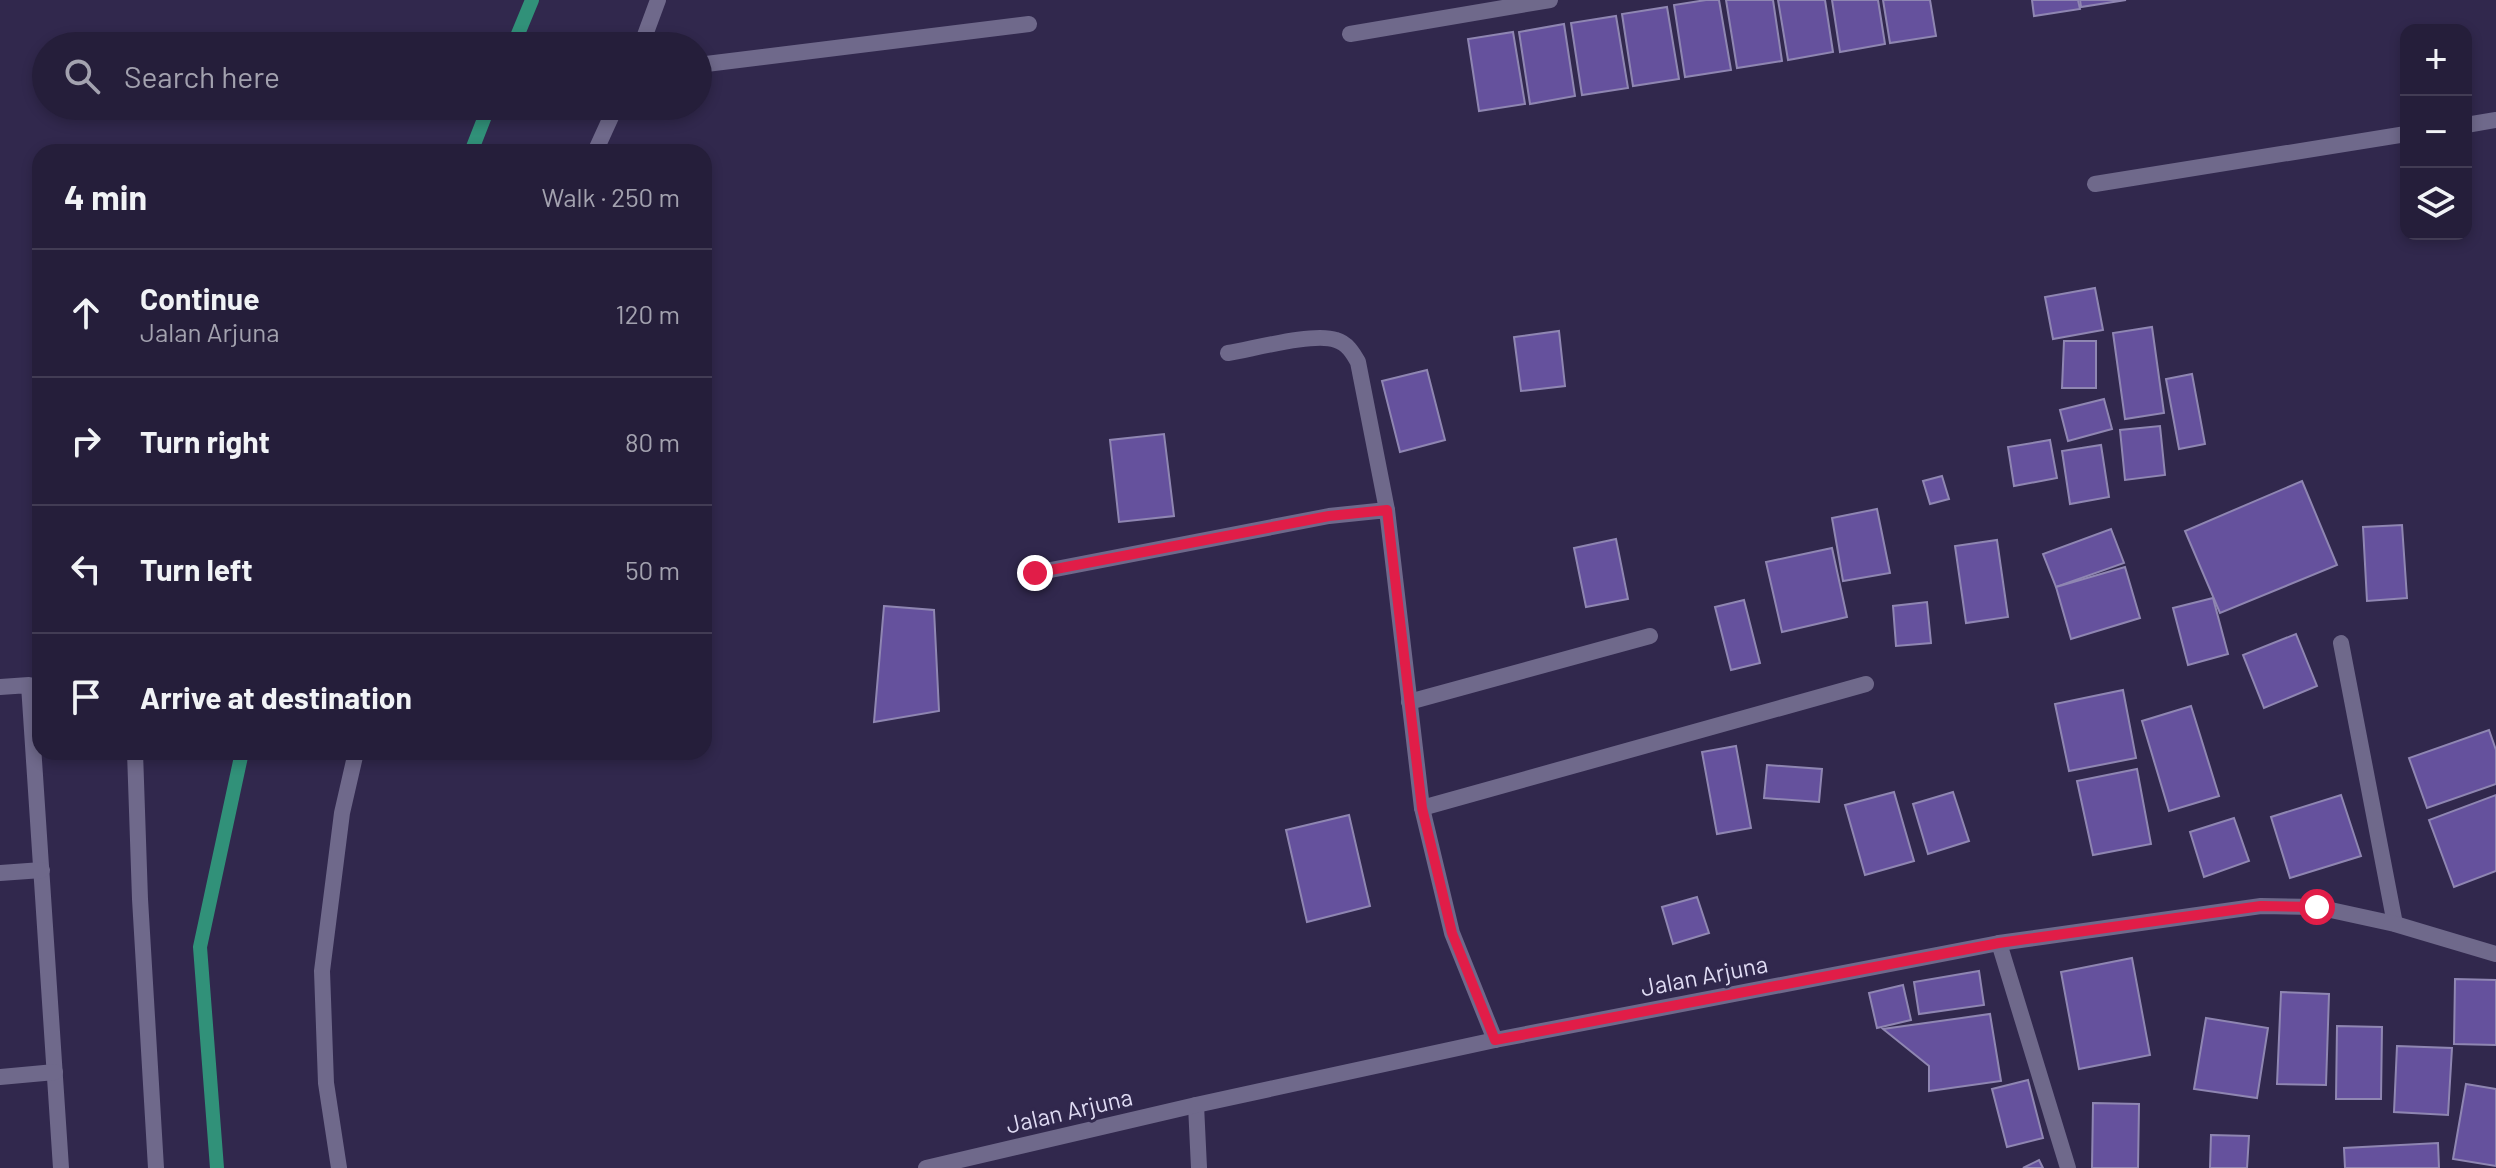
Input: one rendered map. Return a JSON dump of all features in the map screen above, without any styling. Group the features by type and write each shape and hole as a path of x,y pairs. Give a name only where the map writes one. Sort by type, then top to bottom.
{"street":[{"path":"646,32 658,0"},
{"path":"1350,34 1488,5 1550,0"},
{"path":"712,63 1029,24"},
{"path":"599,144 610,120"},
{"path":"2472,124 2496,120"},
{"path":"2095,184 2400,135"},
{"path":"1228,353 1319,337 1337,340 1350,348 1358,362 1387,510 1422,808 1452,933 1495,1040"},
{"path":"1035,573 1329,516 1387,510"},
{"path":"1409,702 1650,636"},
{"path":"2341,643 2395,924"},
{"path":"1422,808 1866,684"},
{"path":"0,687 29,685 32,728"},
{"path":"34,760 61,1168"},
{"path":"135,760 156,1168"},
{"path":"339,1168 326,1083 322,971 342,813 354,760"},
{"path":"0,873 42,870"},
{"name":"Jalan Arjuna","path":"926,1168 1495,1040 1999,943 2261,906 2317,907 2395,924 2496,954"},
{"path":"1999,943 2068,1168"},
{"path":"0,1077 55,1072"},
{"path":"1196,1105 1199,1168"}],"building":[{"path":"1719,0 1731,70 1685,77 1674,5"},
{"path":"1726,0 1773,0 1782,61 1737,68"},
{"path":"1778,0 1825,0 1833,52 1788,60"},
{"path":"1832,0 1878,0 1885,44 1840,52"},
{"path":"1883,0 1930,0 1936,36 1890,43"},
{"path":"2032,0 2078,0 2080,9 2034,16"},
{"path":"2080,0 2126,0 2081,7"},
{"path":"1667,7 1679,79 1633,86 1622,14"},
{"path":"1616,16 1628,88 1582,95 1571,23"},
{"path":"1564,24 1575,96 1530,104 1519,32"},
{"path":"1513,32 1525,104 1479,111 1468,39"},
{"path":"2095,288 2103,330 2053,339 2045,297"},
{"path":"2152,327 2164,413 2125,419 2113,333"},
{"path":"1559,331 1565,386 1521,391 1514,337"},
{"path":"2064,341 2096,341 2096,388 2062,388"},
{"path":"1427,370 1445,440 1400,452 1382,381"},
{"path":"2192,374 2205,444 2179,449 2166,379"},
{"path":"2104,399 2112,429 2068,441 2060,410"},
{"path":"2160,426 2165,475 2125,480 2120,430"},
{"path":"1164,434 1174,516 1119,522 1110,440"},
{"path":"2050,440 2057,478 2014,486 2008,447"},
{"path":"2101,445 2109,497 2070,504 2062,451"},
{"path":"1942,476 1949,499 1930,504 1923,481"},
{"path":"2302,481 2337,565 2220,613 2185,531"},
{"path":"1877,509 1890,573 1843,581 1832,518"},
{"path":"2402,525 2407,598 2367,601 2363,527"},
{"path":"2111,529 2124,563 2056,587 2043,554"},
{"path":"1616,539 1628,599 1586,607 1574,548"},
{"path":"1997,540 2008,617 1966,623 1955,546"},
{"path":"1832,548 1847,617 1782,632 1766,562"},
{"path":"2125,567 2140,618 2071,639 2056,587"},
{"path":"2213,598 2228,654 2188,665 2173,608"},
{"path":"1744,600 1760,663 1731,670 1715,607"},
{"path":"1927,602 1931,643 1896,646 1893,606"},
{"path":"884,606 934,610 939,711 874,722"},
{"path":"2296,634 2317,686 2264,708 2243,655"},
{"path":"2123,690 2136,758 2069,771 2055,704"},
{"path":"2191,706 2219,796 2169,811 2142,721"},
{"path":"2489,730 2496,750 2496,784 2427,808 2409,758"},
{"path":"1736,746 1751,828 1717,834 1702,752"},
{"path":"1767,765 1822,769 1819,802 1764,798"},
{"path":"2137,769 2151,844 2093,855 2077,781"},
{"path":"1894,792 1914,861 1865,875 1845,805"},
{"path":"1953,792 1969,841 1928,854 1913,804"},
{"path":"2341,795 2361,856 2290,878 2271,817"},
{"path":"2496,795 2496,871 2454,887 2429,820"},
{"path":"1349,815 1370,906 1307,922 1286,830"},
{"path":"2234,818 2249,861 2204,877 2190,832"},
{"path":"1697,897 1709,933 1673,944 1662,907"},
{"path":"2132,958 2150,1055 2079,1069 2061,972"},
{"path":"1979,971 1984,1005 1919,1014 1914,982"},
{"path":"2455,979 2496,980 2496,1045 2454,1044"},
{"path":"1903,985 1911,1020 1877,1028 1869,993"},
{"path":"2281,992 2329,994 2326,1085 2277,1084"},
{"path":"1990,1014 2001,1081 1929,1091 1929,1066 1883,1029"},
{"path":"2206,1018 2268,1028 2257,1098 2194,1089"},
{"path":"2337,1026 2382,1027 2381,1099 2336,1099"},
{"path":"2397,1046 2452,1048 2448,1115 2394,1112"},
{"path":"2028,1080 2043,1138 2007,1147 1992,1089"},
{"path":"2466,1084 2496,1089 2496,1166 2453,1159"},
{"path":"2093,1103 2139,1104 2138,1168 2092,1168"},
{"path":"2211,1135 2249,1136 2247,1168 2210,1168"},
{"path":"2438,1143 2439,1168 2345,1168 2344,1148"},
{"path":"2039,1160 2043,1168 2023,1168"}],"waterway":[{"path":"519,32 532,0"},
{"path":"474,144 484,120"},
{"path":"217,1168 200,947 240,760"}],"route":[{"path":"1035,573 1329,516 1387,510 1422,808 1452,933 1495,1040 1999,943 2261,906 2317,907"}]}
